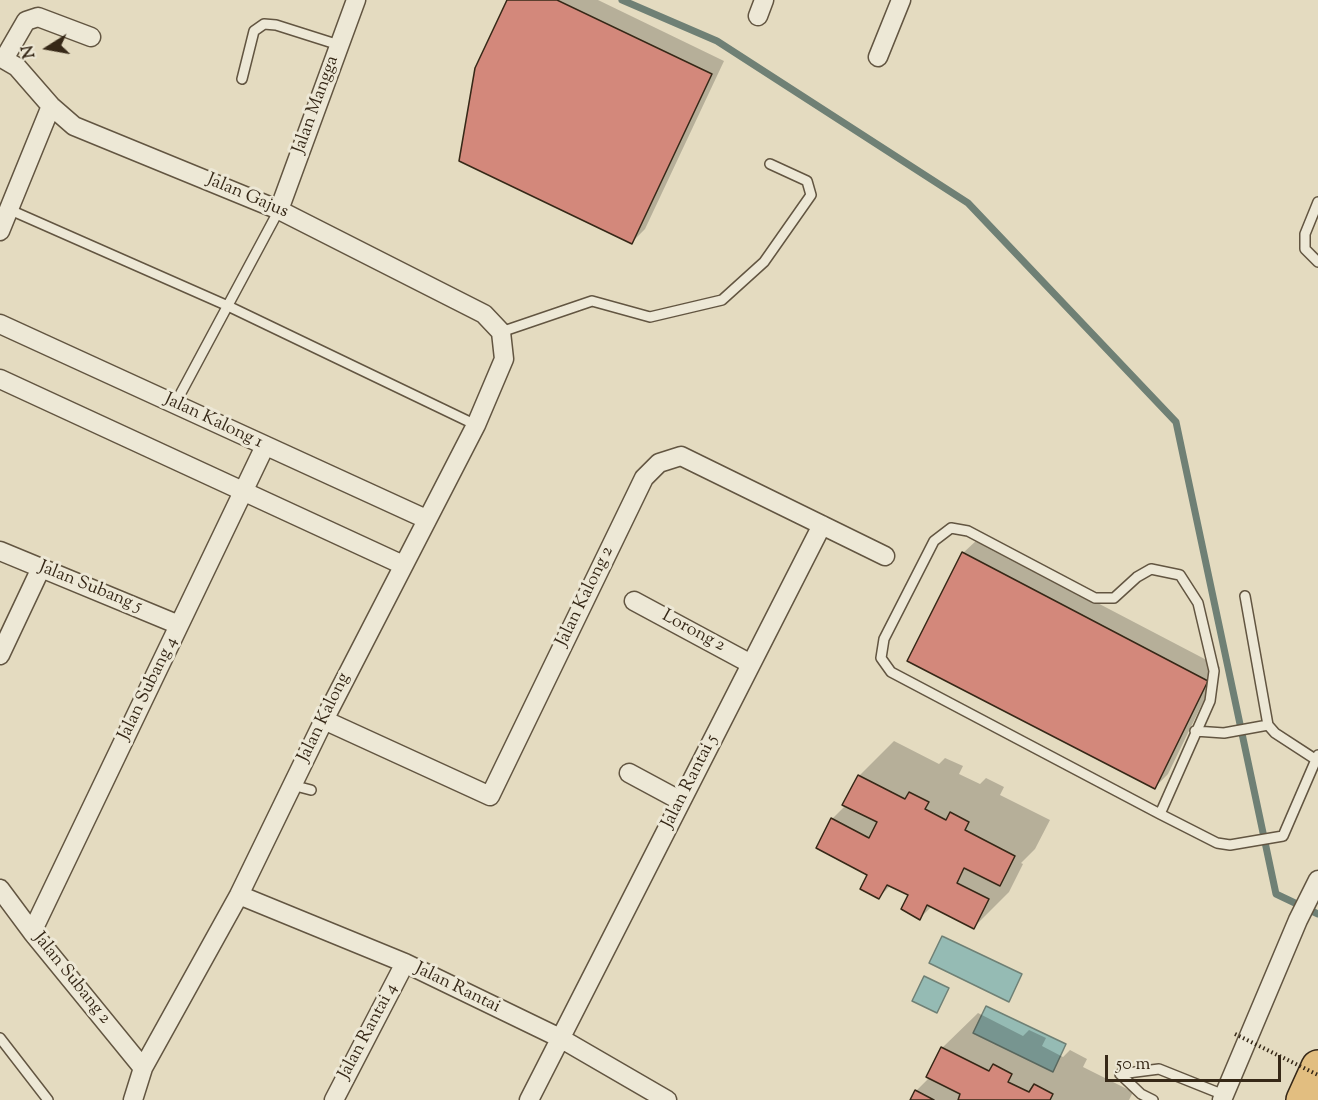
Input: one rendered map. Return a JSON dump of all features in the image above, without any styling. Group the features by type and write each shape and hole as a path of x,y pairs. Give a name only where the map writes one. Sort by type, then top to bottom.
{"highway":[{"path":"1303,1100 1318,1067"}],"street":[{"name":"Jalan Mangga","path":"279,210 356,0"},
{"path":"878,57 901,0"},
{"path":"2,58 26,21 38,17 91,37"},
{"name":"Jalan Gajus","path":"2,58 17,67 51,106 74,126 279,210 484,314 501,332"},
{"path":"0,231 51,106"},
{"name":"Jalan Kalong 1","path":"0,324 426,519"},
{"name":"Jalan Kalong","path":"133,1100 143,1068 239,896 324,720 476,425 504,359 501,332"},
{"path":"0,379 403,565"},
{"name":"Jalan Subang 4","path":"32,932 265,446"},
{"name":"Jalan Kalong 2","path":"324,720 490,796 644,478 659,464 681,456 885,556"},
{"name":"Jalan Rantai 5","path":"529,1100 822,525"},
{"name":"Jalan Subang 5","path":"0,551 179,625"},
{"path":"0,655 41,568"},
{"name":"Lorong 2","path":"634,601 751,664"},
{"path":"629,773 681,801"},
{"path":"1223,1098 1298,920 1316,884"},
{"name":"Jalan Subang 2","path":"0,888 32,932 143,1068"},
{"name":"Jalan Rantai","path":"239,896 405,963 560,1038 667,1100"},
{"name":"Jalan Rantai 4","path":"334,1100 405,963"}],"lane":[{"path":"242,79 254,31 264,24 276,25 339,45"},
{"path":"501,332 592,302 650,317 722,300 764,262 811,195 807,181 770,164"},
{"path":"1318,202 1305,234 1305,249 1318,262"},
{"path":"8,209 228,306 476,425"},
{"path":"175,404 279,210"},
{"path":"1160,814 1210,701 1214,671 1198,603 1180,575 1151,569 1137,577 1114,598 1095,598 968,531 951,528 934,541 884,639 881,658 891,672 1160,814 1217,843 1230,845 1283,836 1317,759 1275,733 1268,725 1245,596"},
{"path":"1195,731 1224,733 1268,725"},
{"path":"292,785 311,790"},
{"path":"0,1038 48,1100"},
{"path":"1153,1100 1141,1094 1120,1074 1159,1069 1223,1098"}],"path":[{"path":"1235,1034 1318,1075"}],"water":[{"path":"942,936 1022,974 1009,1002 929,963"},
{"path":"924,976 949,988 937,1013 912,1001"},
{"path":"986,1006 1066,1044 1053,1072 973,1033"}],"building":[{"path":"507,0 557,0 712,74 632,244 459,161 475,68"},
{"path":"962,552 1208,681 1155,789 907,661"},
{"path":"858,775 905,799 909,792 929,802 925,809 946,820 950,812 969,822 965,830 1015,856 1000,886 964,868 957,883 989,899 974,929 927,905 920,920 901,909 908,895 887,885 879,899 860,889 867,875 816,848 831,818 869,838 877,822 842,805"},
{"path":"941,1047 989,1071 993,1064 1012,1074 1008,1082 1029,1092 1034,1084 1053,1094 1050,1100 958,1100 960,1094 926,1077"},
{"path":"915,1090 934,1100 910,1100"}],"waterway":[{"path":"622,0 717,41 968,203 1176,422 1276,894 1318,914"}]}
